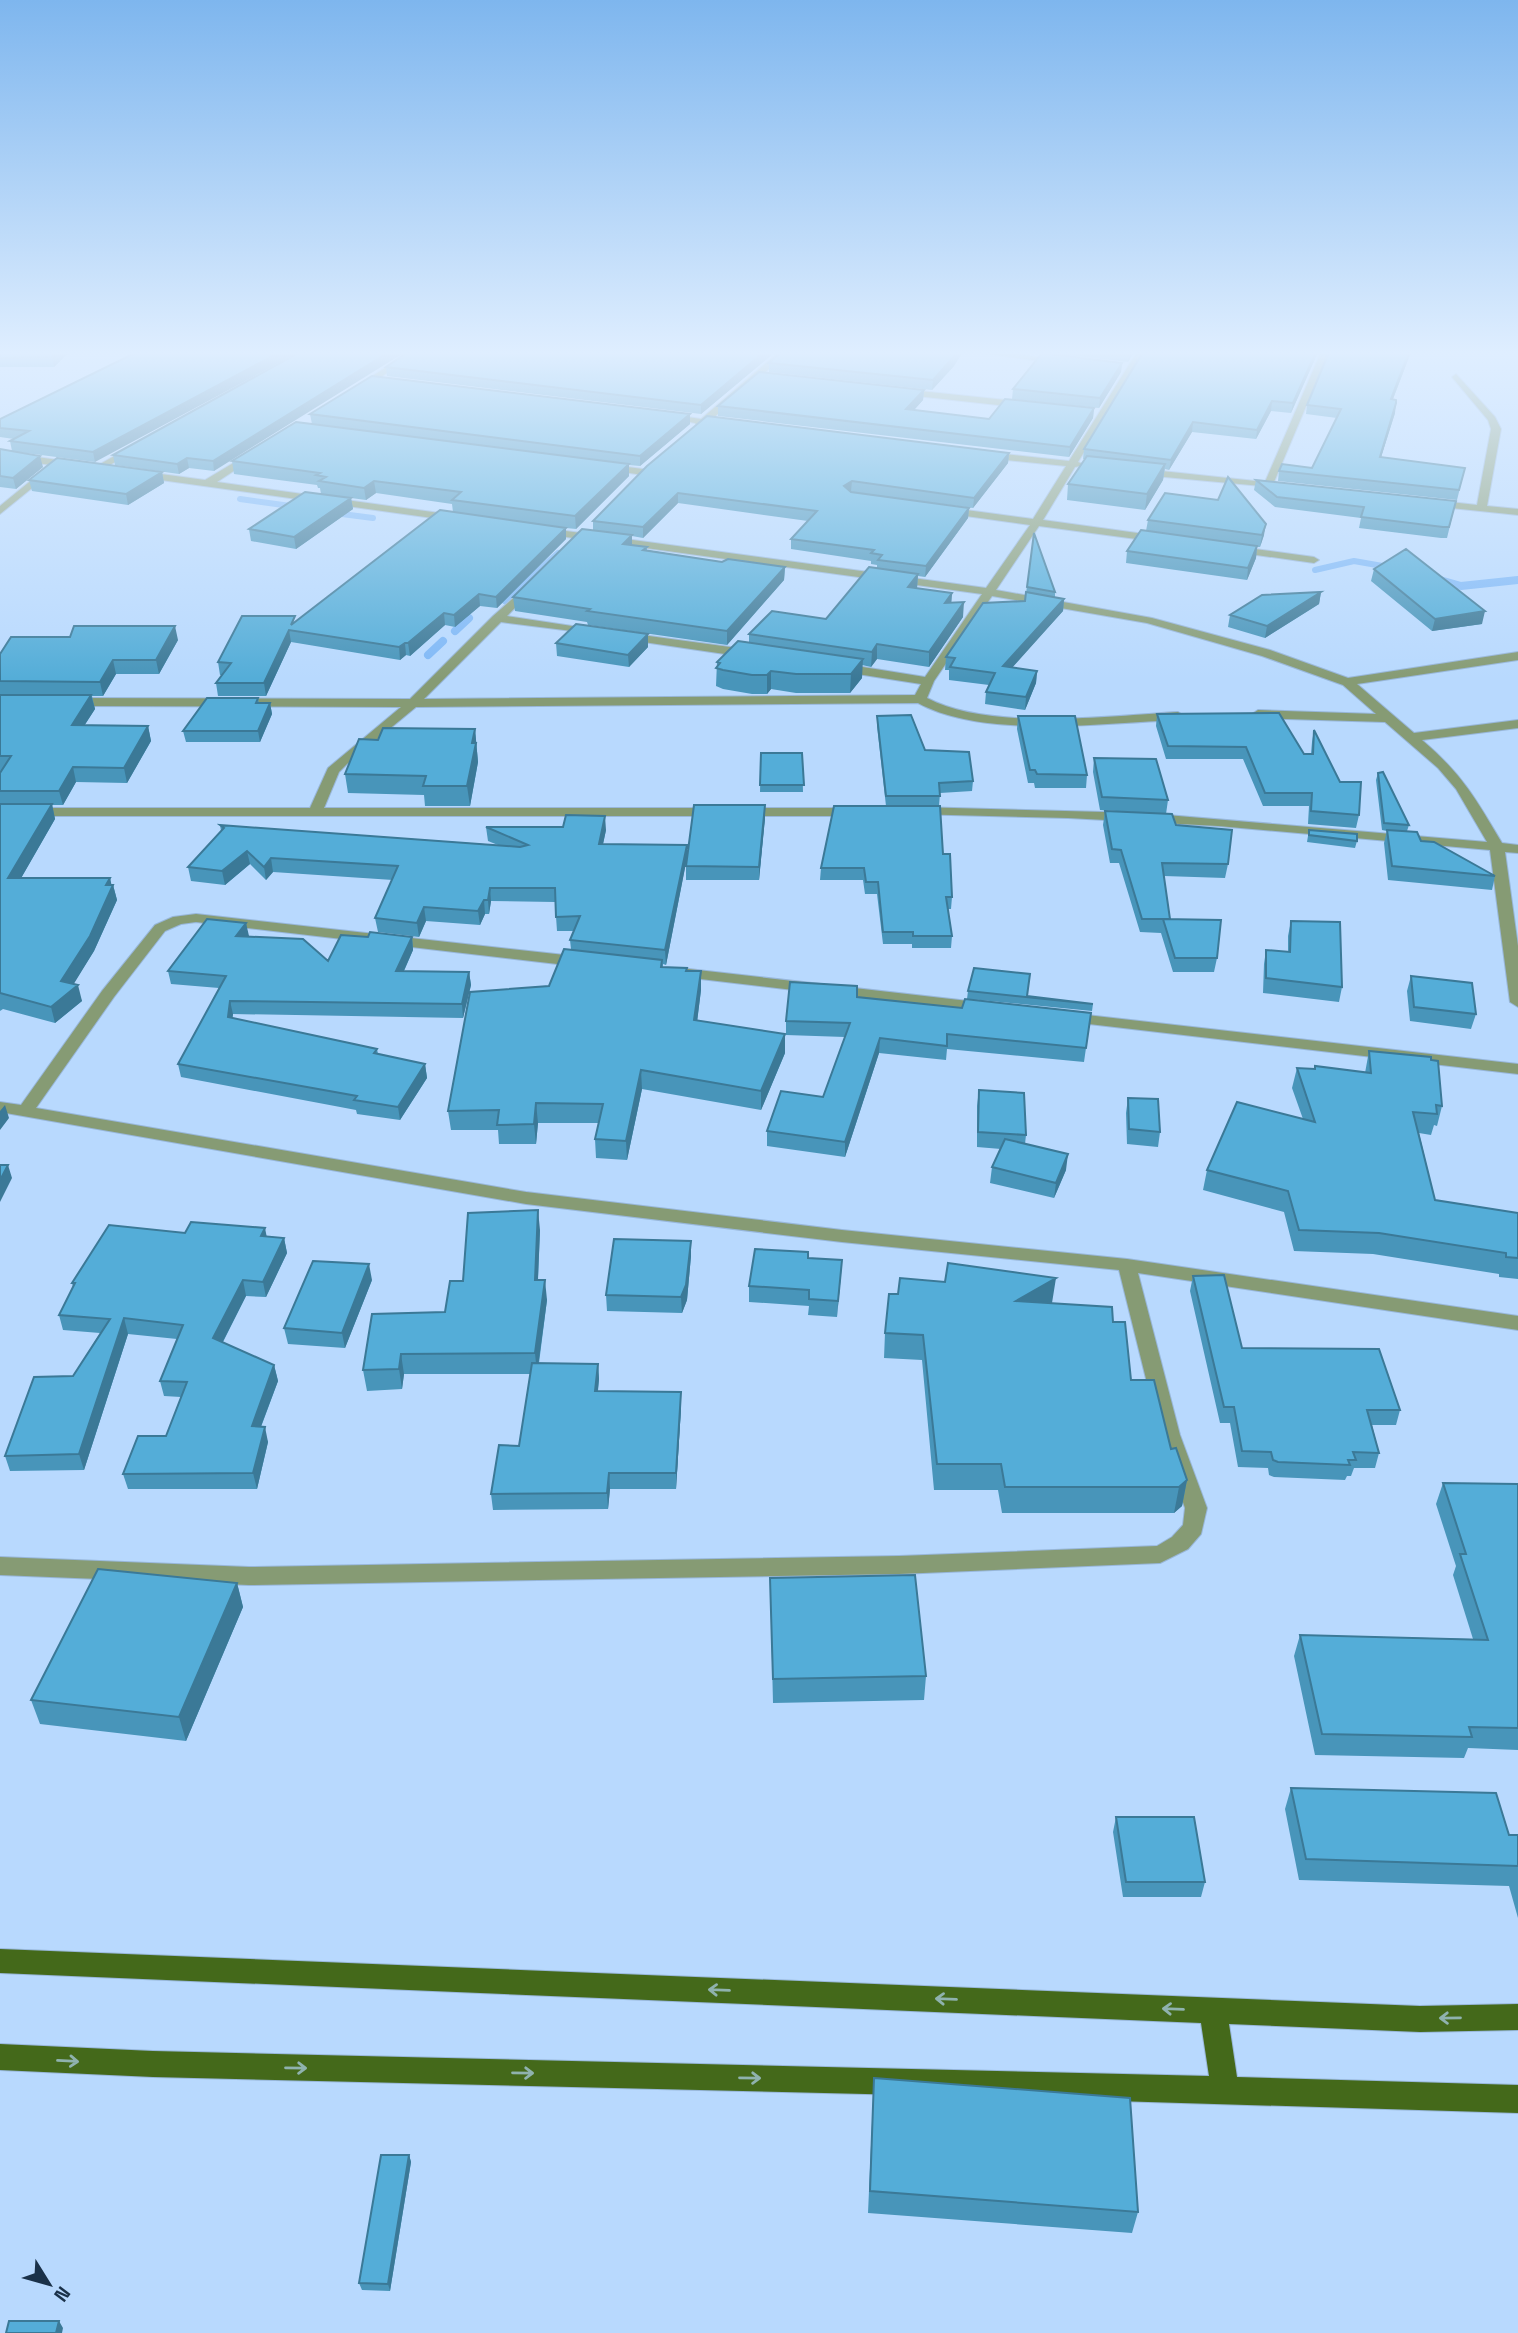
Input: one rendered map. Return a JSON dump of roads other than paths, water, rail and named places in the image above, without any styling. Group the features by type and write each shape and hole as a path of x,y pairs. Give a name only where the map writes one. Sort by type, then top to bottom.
{"main road":[{"path":"0,1961 1420,2019 1518,2017"},
{"path":"1213,2010 1225,2091"},
{"path":"0,2057 153,2064 1518,2099"}],"street":[{"path":"42,461 112,470"},
{"path":"98,468 111,461"},
{"path":"208,483 243,461"},
{"path":"1039,461 1098,467"},
{"path":"920,699 928,681 1036,523 1074,461"},
{"path":"1268,485 1278,461"},
{"path":"1481,508 1490,461"},
{"path":"0,511 57,463"},
{"path":"634,481 653,464"},
{"path":"589,465 643,472"},
{"path":"1137,471 1295,488"},
{"path":"126,472 470,520"},
{"path":"1415,501 1518,512"},
{"path":"930,508 1168,541"},
{"path":"525,528 989,592 1148,620 1266,653 1347,682 1414,737 1462,788 1497,847 1518,1002"},
{"path":"1221,548 1314,560"},
{"path":"315,812 333,771 341,761 413,703 534,582"},
{"path":"497,618 762,655"},
{"path":"1347,682 1518,656"},
{"path":"827,665 928,681"},
{"path":"55,702 413,703 920,699 935,709 958,716 990,720 1187,716"},
{"path":"1240,714 1391,718"},
{"path":"1414,737 1518,724"},
{"path":"897,811 1083,814 1205,821 1518,849"},
{"path":"0,812 869,812"},
{"path":"24,1113 108,994 160,928 177,920 196,918 595,964"},
{"path":"664,972 1009,1011"},
{"path":"1050,1016 1518,1069"},
{"path":"0,1107 526,1198 842,1236 1127,1265 1518,1323"},
{"path":"0,1566 249,1576 899,1565 1160,1554 1180,1542 1193,1528 1196,1508 1170,1435 1127,1265"}],"waterway":[{"path":"240,499 298,507"},
{"path":"334,513 373,518"},
{"path":"531,577 558,553"},
{"path":"1315,570 1354,561 1394,568"},
{"path":"505,600 533,575"},
{"path":"1440,580 1461,586 1518,580"},
{"path":"455,631 469,618"},
{"path":"428,655 443,641"}]}
